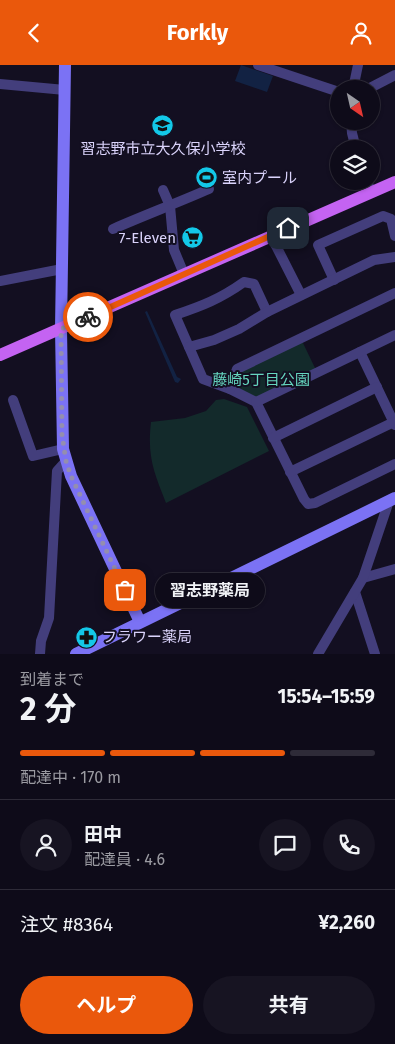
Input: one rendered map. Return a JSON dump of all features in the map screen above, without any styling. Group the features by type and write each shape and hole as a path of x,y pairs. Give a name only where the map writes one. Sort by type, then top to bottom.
{"main road":[{"path":"380,185 395,182"},
{"path":"0,355 272,236 363,190"}],"street":[{"path":"65,65 61,329 64,455 71,476 140,623"},
{"path":"258,65 330,88"},
{"path":"355,80 358,65"},
{"path":"380,83 395,75"},
{"path":"0,84 65,90"},
{"path":"113,229 209,189"},
{"path":"163,190 170,206 174,250 184,274"},
{"path":"334,280 318,245 383,217 390,219 395,236"},
{"path":"272,236 301,295"},
{"path":"189,347 214,340 239,329 267,312 374,260 395,257"},
{"path":"0,281 62,269"},
{"path":"267,312 254,284 244,283 224,296 175,315 202,379 230,389 256,402 290,472 308,504 315,503 395,464"},
{"path":"230,389 237,369 395,293"},
{"path":"256,402 395,335"},
{"path":"290,472 394,423 360,352"},
{"path":"273,438 377,387"},
{"path":"13,400 33,456 64,455"},
{"path":"40,654 41,641 49,618 57,471 64,455"},
{"path":"76,654 392,499"},
{"path":"318,654 363,578 392,499"},
{"path":"363,578 395,569"},
{"path":"355,592 375,654"}],"green space":[{"name":"藤崎5丁目公園","path":"302,341 316,370 256,402 233,388 239,372"},
{"path":"224,399 247,407 269,451 166,503 152,464 150,445 151,422 185,418 206,411 216,400"}],"water":[{"path":"241,65 273,76 267,92 235,81"},
{"name":"室内プール","path":"214,170 217,177 199,185 195,178"},
{"path":"147,311 177,377 181,379 178,383 175,382 145,312"}],"way so far":[{"path":"88,317 61,329 63,449 71,476 125,590"}],"place":[{"name":"習志野市立大久保小学校","path":"163,126"},
{"name":"室内プール","path":"206,178"},
{"name":"7-Eleven","path":"192,238"},
{"name":"習志野薬局","path":"125,590"},
{"name":"フラワー薬局","path":"86,637"}],"route":[{"path":"88,317 288,228"}]}
